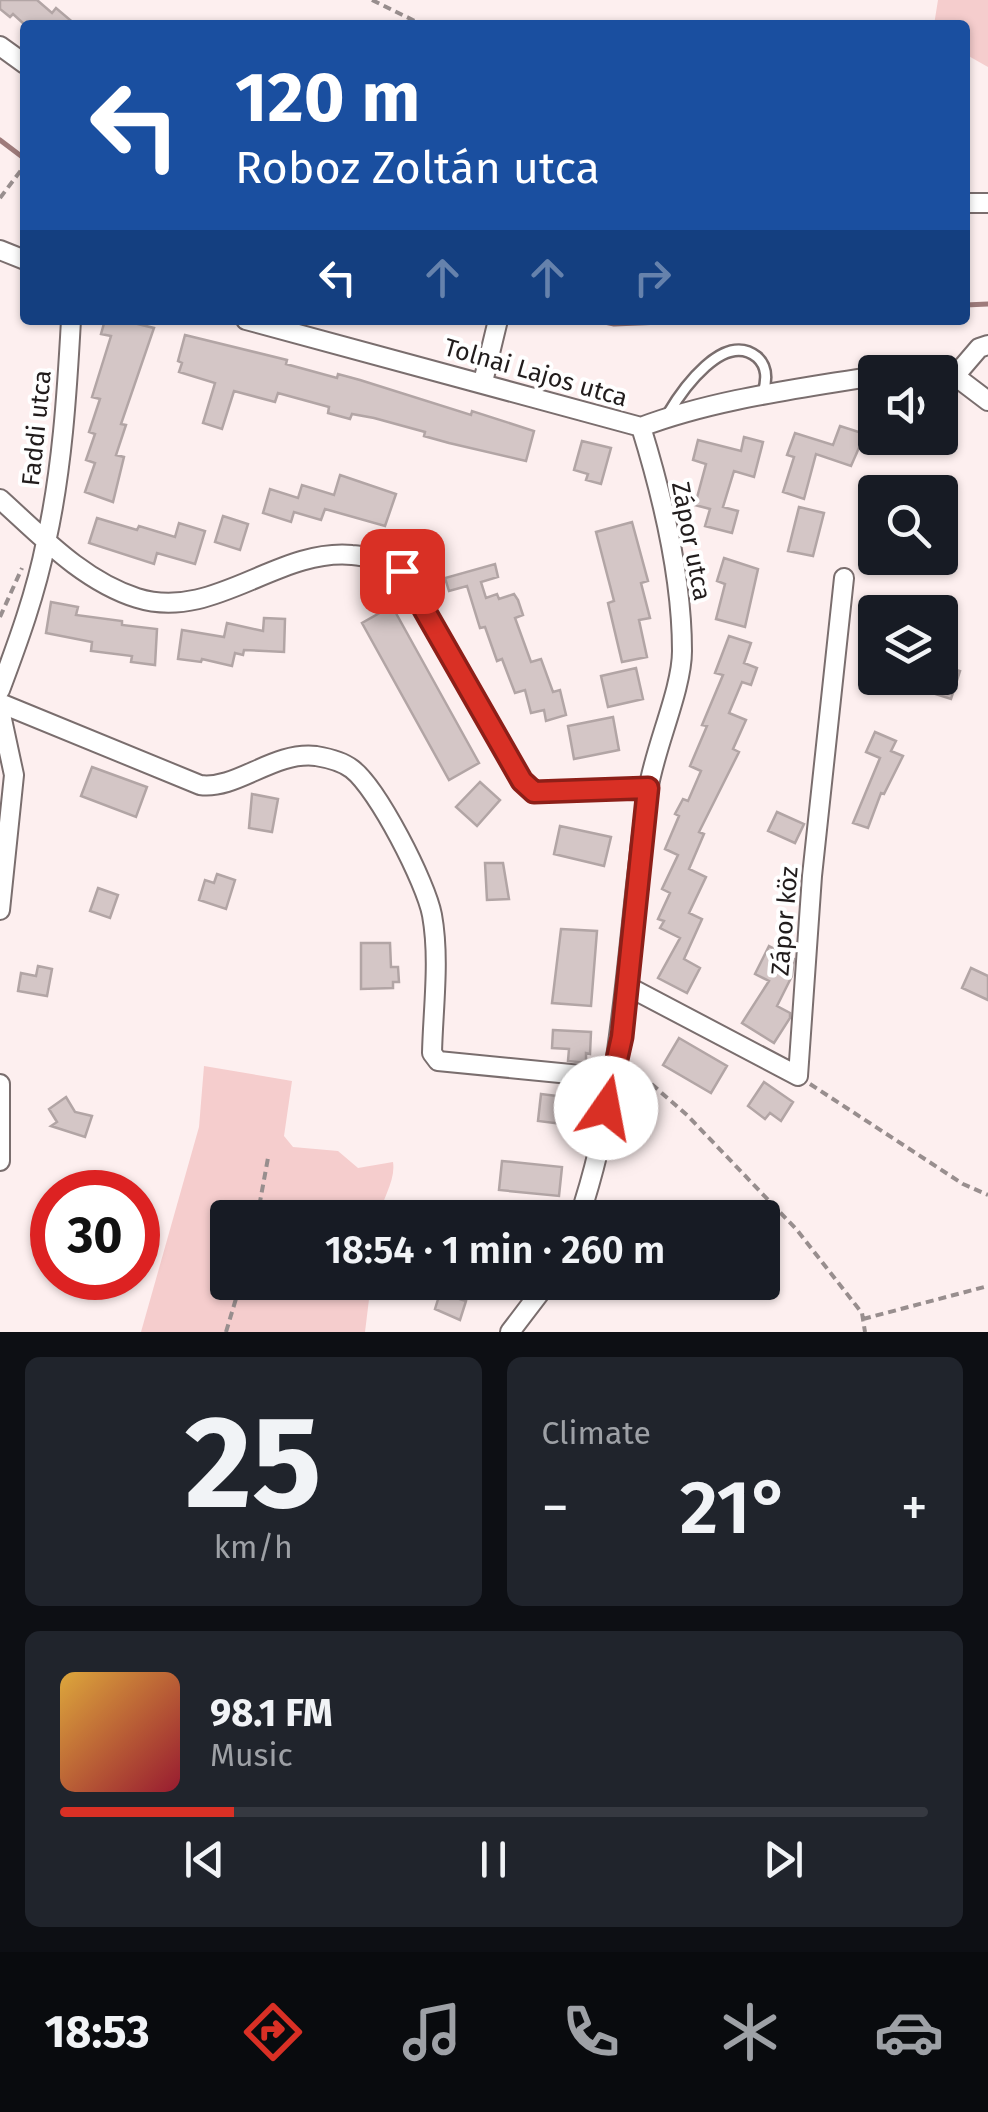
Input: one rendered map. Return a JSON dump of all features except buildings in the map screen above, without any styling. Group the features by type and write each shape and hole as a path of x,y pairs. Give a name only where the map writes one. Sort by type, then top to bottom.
{"street":[{"name":"Faddi utca","path":"0,690 47,541 71,325"},
{"name":"Tolnai Lajos utca","path":"265,325 641,427 762,396 858,379"},
{"path":"482,382 497,325"},
{"path":"958,364 988,345"},
{"path":"958,383 988,401"},
{"name":"Zápor utca","path":"585,1200 597,1166 618,1054 648,788 682,656 679,589 641,427"},
{"path":"0,500 90,575 136,598 172,604 218,594 310,558 352,554 402,571 522,781 534,792 648,788"},
{"name":"Zápor köz","path":"798,1076 812,876 844,578"},
{"path":"0,707 14,775 0,910"},
{"path":"0,707 215,787 279,760 298,757 314,756 350,768 363,780 386,816 426,890 433,930 432,1053 438,1061 611,1078"},
{"path":"627,986 798,1076"},
{"path":"0,1084 0,1161"},
{"path":"510,1332 534,1300"}],"lane":[{"path":"665,418 705,368 730,350 750,352 762,361 767,374 762,396"}],"path":[{"path":"372,0 413,20"},
{"path":"0,198 20,172"},
{"path":"618,1054 687,1115 797,1230 862,1313 865,1332"},
{"path":"798,1076 963,1184 988,1195"},
{"path":"260,1200 268,1158"},
{"path":"863,1319 988,1286"},
{"path":"226,1332 236,1300"}],"shaded area":[{"path":"938,0 988,0 988,67 970,57 970,20 935,20"},
{"path":"204,1066 292,1081 284,1136 293,1147 338,1151 358,1168 393,1162 385,1200 210,1200 210,1300 369,1300 365,1332 141,1332 150,1300 160,1300 160,1265 199,1127"}],"waterway":[{"path":"0,140 20,155"},
{"path":"970,305 988,304"}],"route":[{"path":"402,571 522,781 534,792 648,788 622,1037 606,1108"}]}
